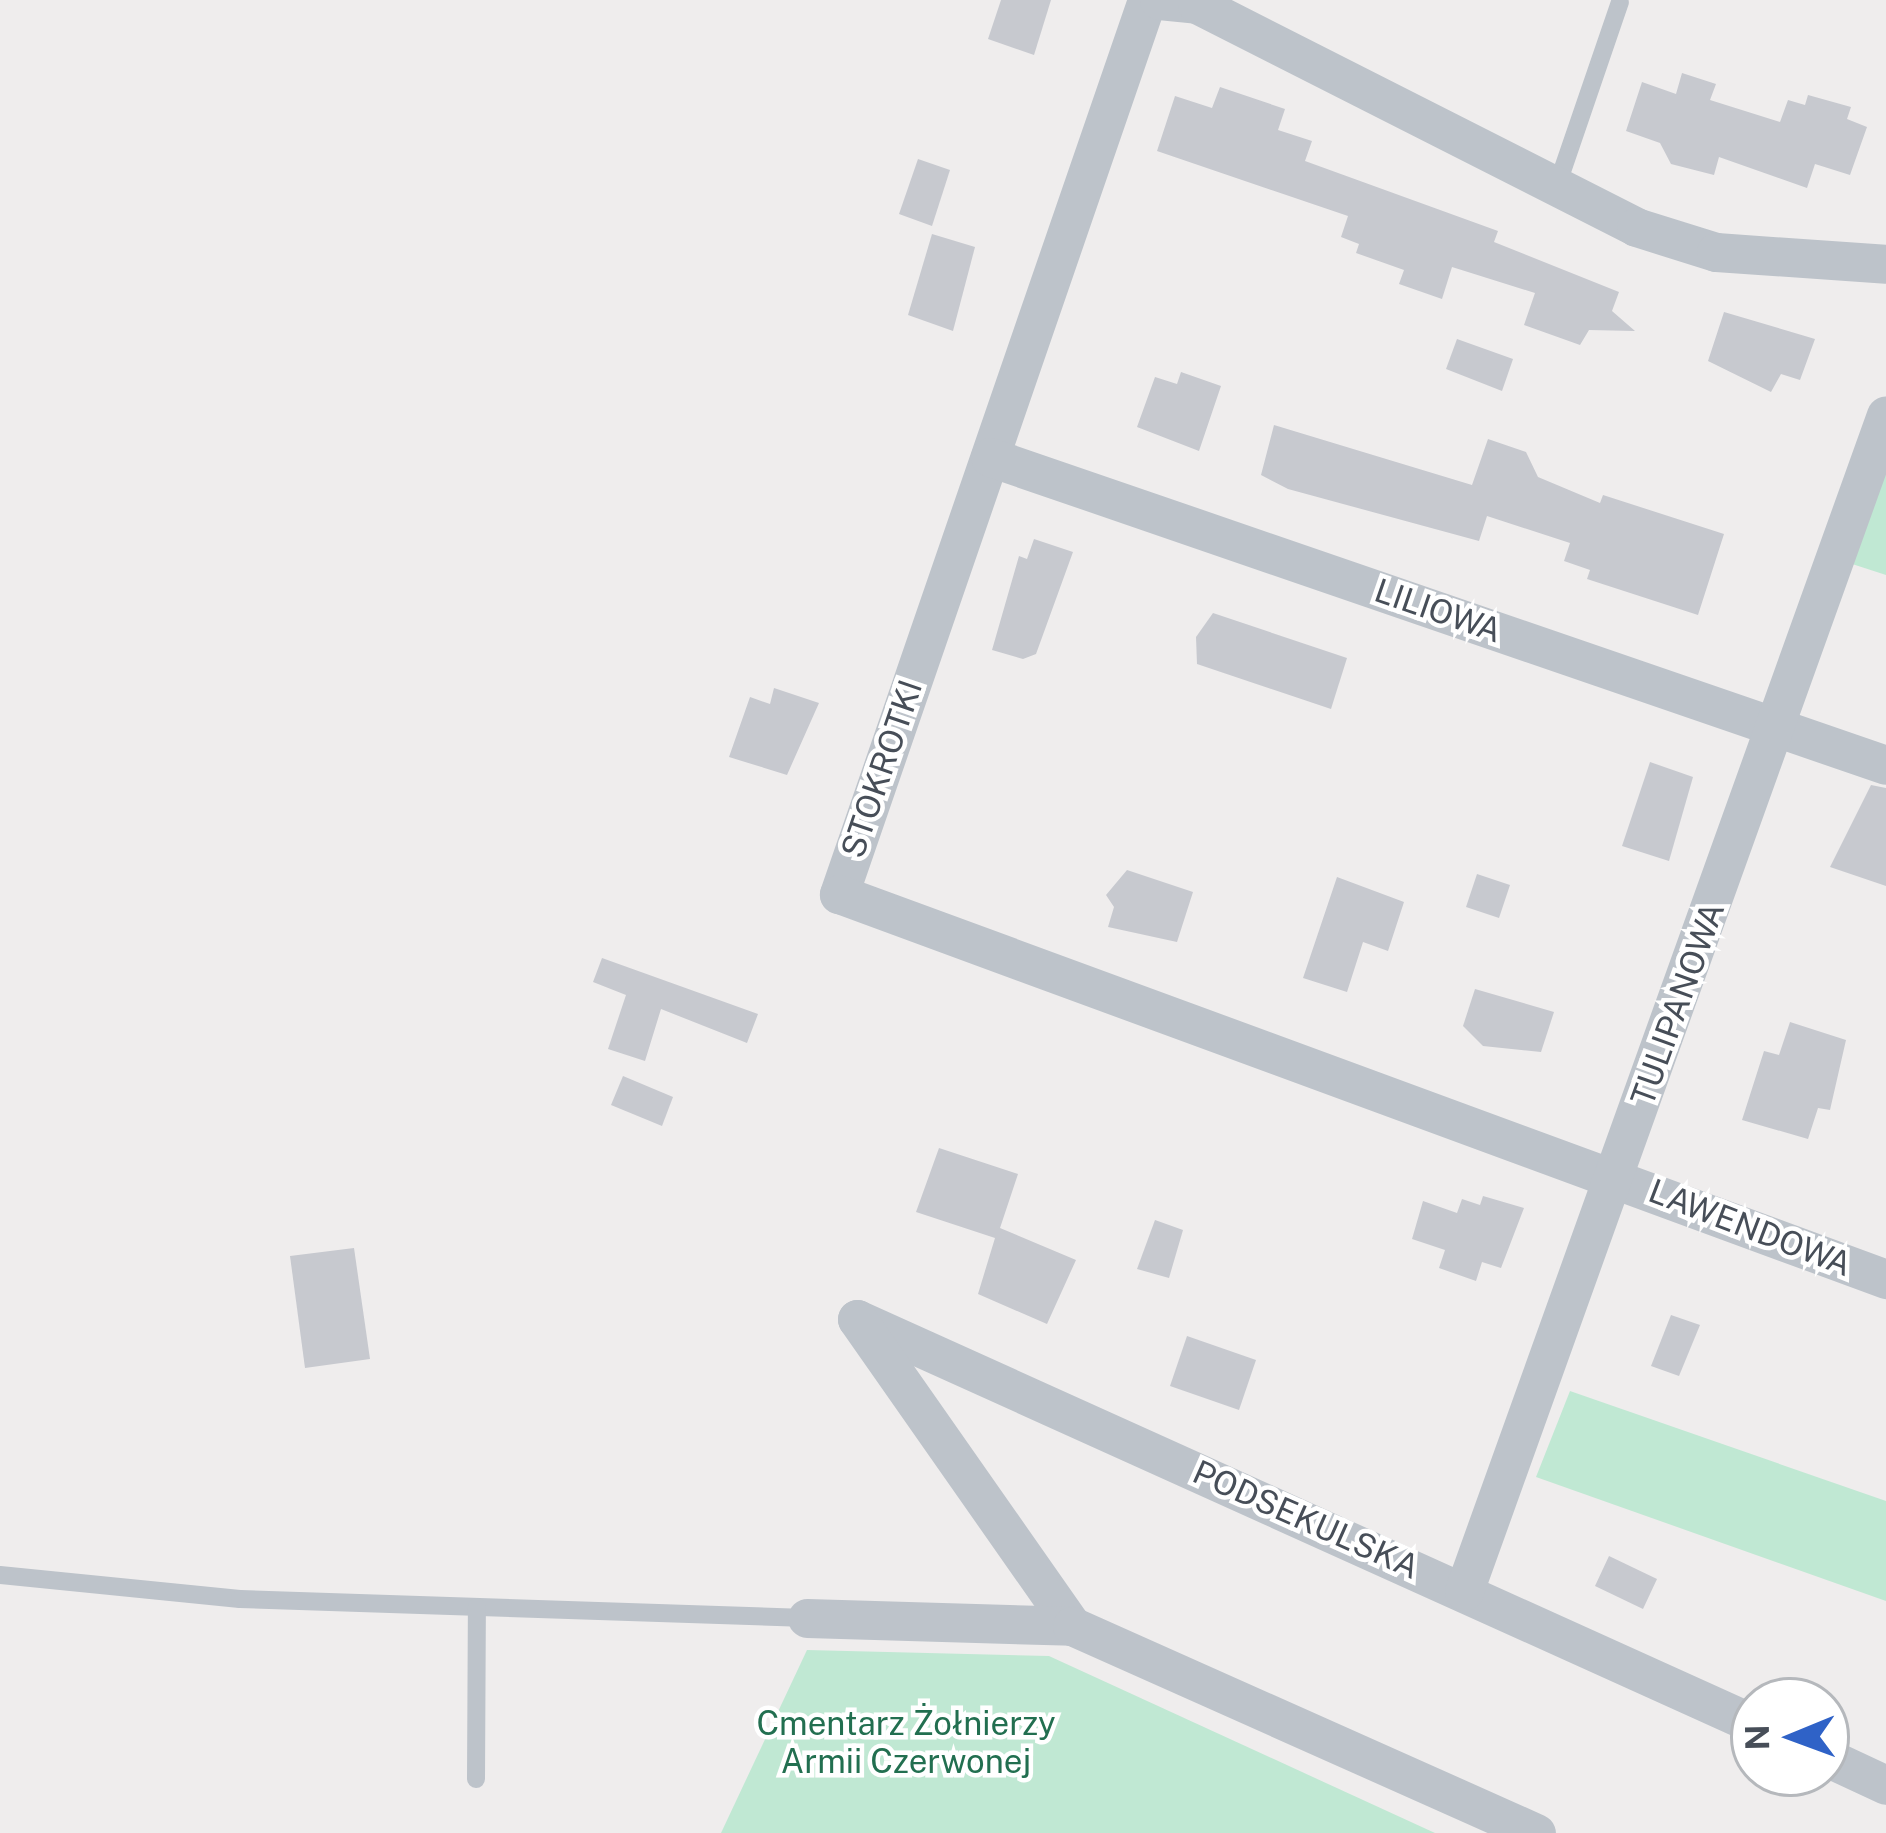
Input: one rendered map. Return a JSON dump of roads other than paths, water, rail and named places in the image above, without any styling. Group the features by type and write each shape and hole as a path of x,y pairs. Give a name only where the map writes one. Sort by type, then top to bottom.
{"street":[{"name":"STOKROTKI","path":"1147,0 838,894 1614,1177"},
{"path":"1159,0 1197,4 1636,227 1715,252 1886,264"},
{"name":"TULIPANOWA","path":"1464,1591 1780,730 1886,415"},
{"name":"LILIOWA","path":"990,457 1886,765"},
{"name":"LAWENDOWA","path":"1614,1177 1886,1279"},
{"name":"PODSEKULSKA","path":"1072,1626 856,1319 1730,1713"},
{"path":"807,1618 1072,1626 1536,1833"},
{"path":"1850,1768 1886,1785"}],"lane":[{"path":"1557,186 1620,2"},
{"path":"0,1575 240,1599 807,1618"},
{"path":"476,1779 477,1607"}],"park label":[{"name":"Cmentarz Żołnierzy Armii Czerwonej","path":"906,1743"}]}
